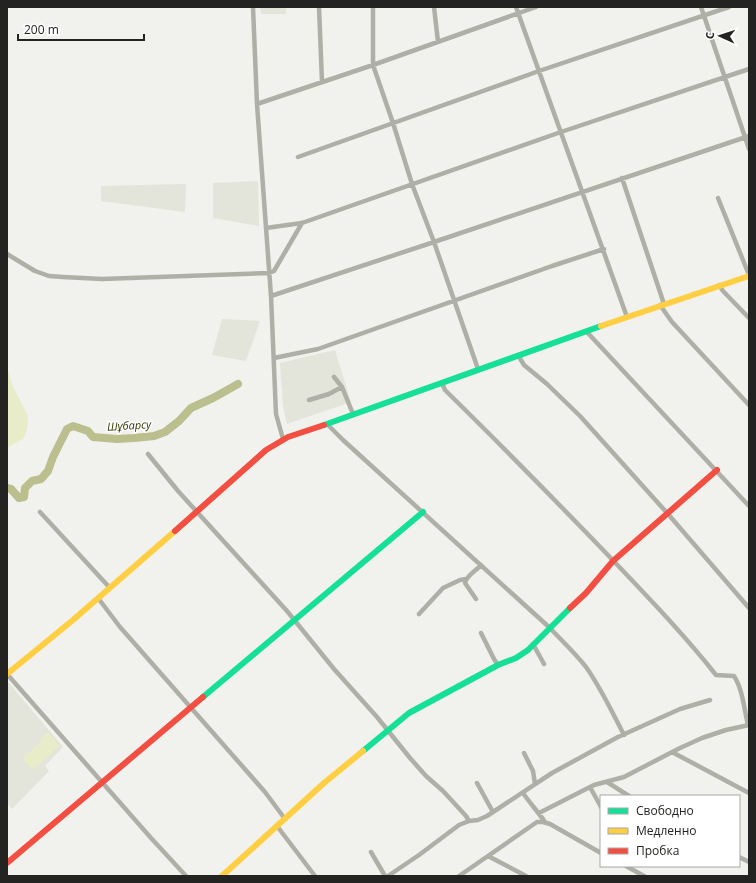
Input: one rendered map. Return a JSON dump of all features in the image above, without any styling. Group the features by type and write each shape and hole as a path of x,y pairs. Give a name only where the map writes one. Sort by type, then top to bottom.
{"street":[{"path":"253,7 257,104 271,296 276,414 283,439"},
{"path":"319,7 322,82"},
{"path":"373,7 373,65 412,184 434,242 478,369"},
{"path":"434,7 438,42"},
{"path":"516,7 604,249 627,317"},
{"path":"257,104 373,65 536,7"},
{"path":"700,7 747,136 749,149"},
{"path":"298,157 539,71 729,7"},
{"path":"266,228 302,223 561,132 749,69"},
{"path":"271,296 747,136"},
{"path":"622,178 662,304 672,322 749,404"},
{"path":"186,876 7,674 110,588 266,450 283,439 299,432 327,424 662,304 749,275 718,198"},
{"path":"7,254 35,272 49,276 102,279 269,273 274,271 302,223"},
{"path":"274,358 318,349 604,249"},
{"path":"719,285 722,291 749,318"},
{"path":"586,331 749,506"},
{"path":"518,355 524,365 565,401 668,514 749,608"},
{"path":"334,377 342,388 353,414"},
{"path":"442,383 445,390 532,476 614,561 670,621 716,675 734,676 739,686 748,725 702,738 624,777 590,787 539,813"},
{"path":"308,400 329,394 342,388"},
{"path":"327,424 550,628 585,667 599,687 624,735"},
{"path":"148,454 178,491 282,606 410,758 426,776 443,791 469,821"},
{"path":"222,876 324,783 409,713 498,665 516,658 534,644 586,593 594,582 614,561 717,470"},
{"path":"40,512 110,588"},
{"path":"7,863 293,620 423,512"},
{"path":"419,614 443,588 460,580 466,579 481,565"},
{"path":"466,579 466,586 476,599"},
{"path":"98,598 120,627 265,792 285,819"},
{"path":"481,633 498,665"},
{"path":"534,644 544,664"},
{"path":"388,876 459,825 469,821 478,820 493,812 552,773 624,735 680,710 710,700"},
{"path":"672,752 749,793"},
{"path":"524,753 533,771 535,784"},
{"path":"607,782 627,795"},
{"path":"477,783 493,812"},
{"path":"590,787 600,805"},
{"path":"523,792 532,808 539,813 545,822 600,852"},
{"path":"459,876 537,822 545,822"},
{"path":"277,826 315,876"},
{"path":"371,852 385,876"},
{"path":"488,856 526,876"},
{"path":"740,858 749,862"},
{"path":"628,867 641,875"}],"shaded area":[{"path":"260,7 286,7 286,14 261,14"},
{"path":"258,181 259,226 213,218 213,183"},
{"path":"186,184 185,212 101,201 101,186"},
{"path":"222,319 260,321 246,361 212,355"},
{"path":"335,350 351,402 287,424 283,406 280,363"},
{"path":"9,683 63,747 45,766 49,771 12,809 7,803 7,685"}],"green space":[{"path":"7,367 13,387 28,416 27,429 23,439 7,448"},
{"path":"48,732 60,746 32,770 22,758 42,741 40,739"}],"waterway":[{"name":"Шұбарсу","path":"7,488 11,489 19,498 24,497 25,488 32,481 41,479 48,471 53,457 67,429 73,426 88,431 93,437 117,439 154,436 165,432 179,421 191,408 238,384"}],"traffic: fast":[{"path":"324,425 601,326"},
{"path":"203,697 423,512"},
{"path":"363,751 409,713 498,665 516,658 528,650 570,608"}],"traffic: slow":[{"path":"601,326 749,276"},
{"path":"7,674 73,620 175,531"},
{"path":"222,876 324,783 363,751"}],"traffic: jam":[{"path":"175,531 266,450 288,437 324,425"},
{"path":"570,608 586,593 613,561 717,470"},
{"path":"7,863 203,697"}]}
